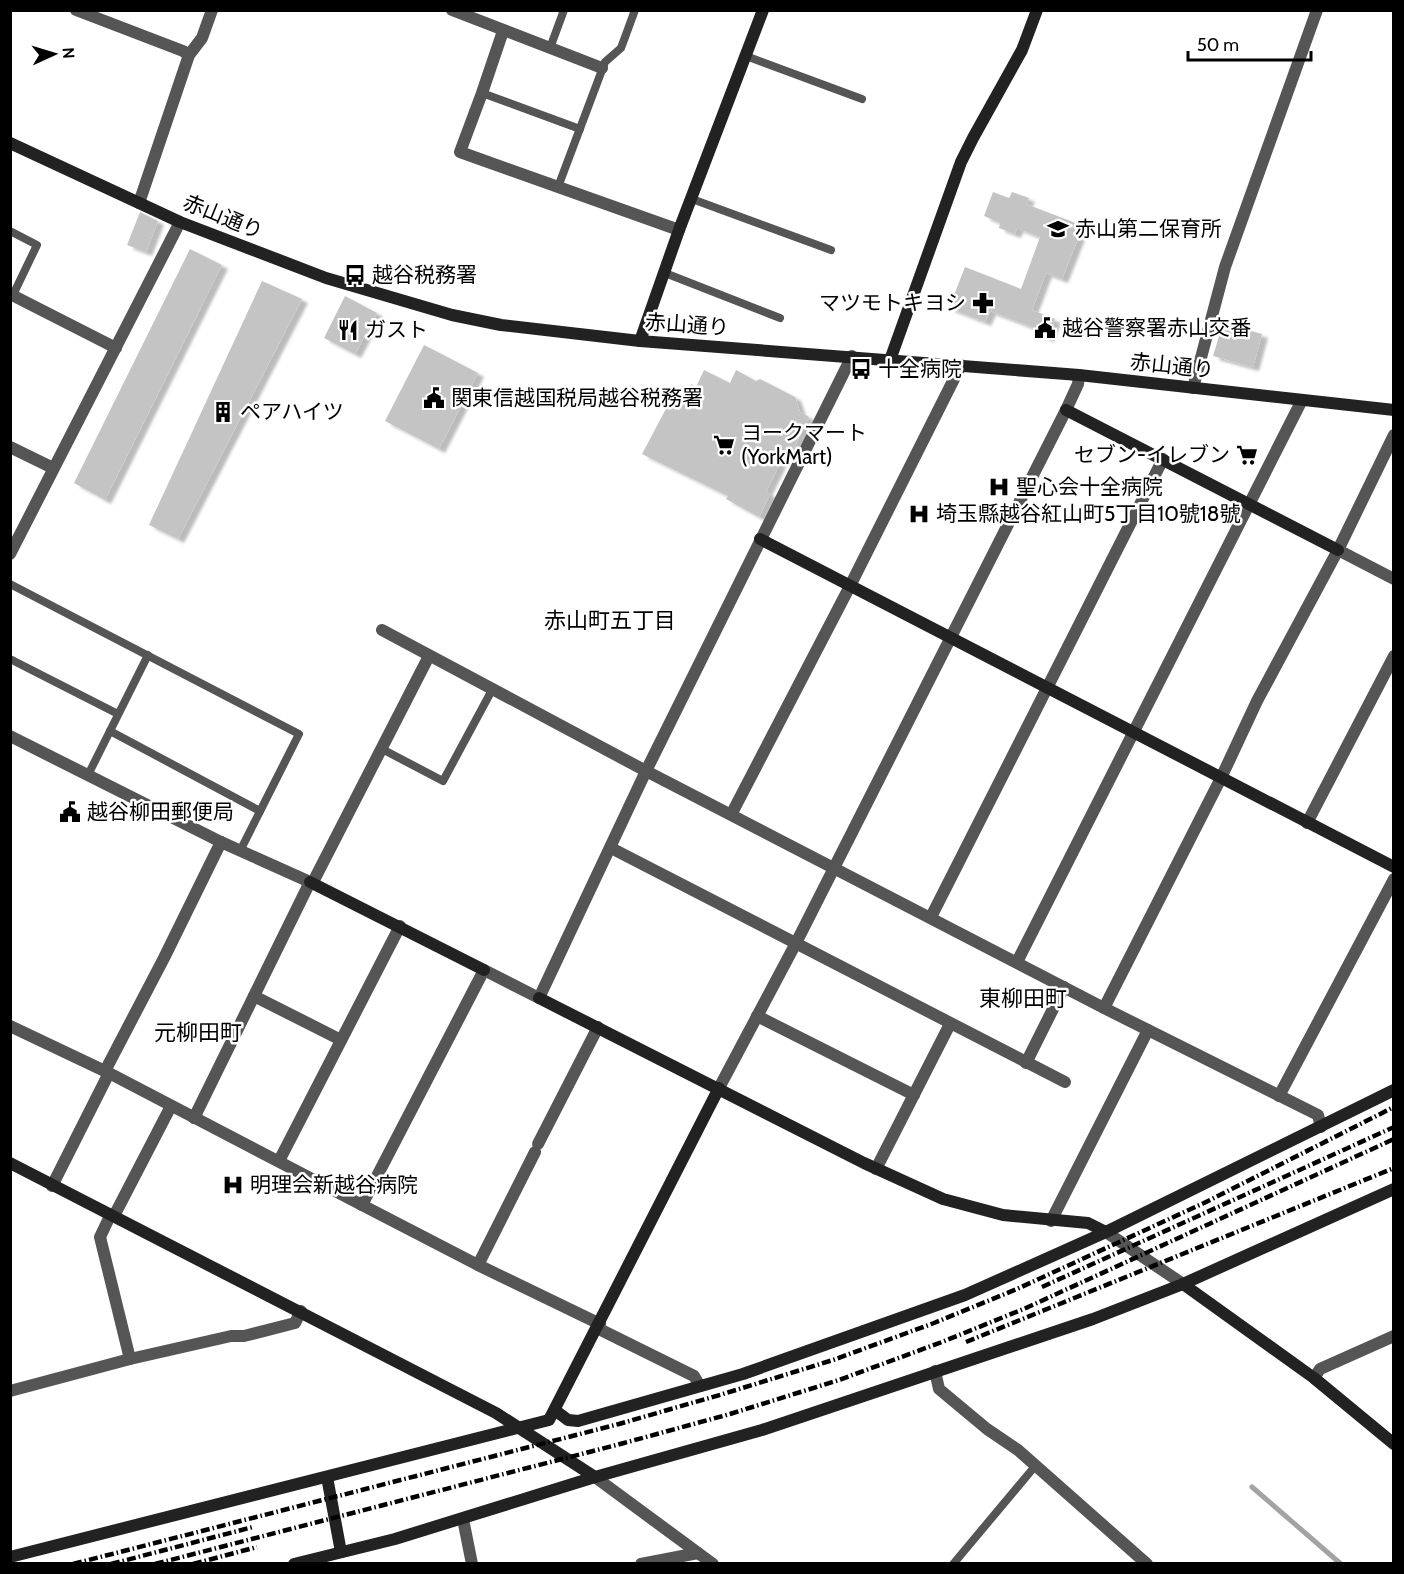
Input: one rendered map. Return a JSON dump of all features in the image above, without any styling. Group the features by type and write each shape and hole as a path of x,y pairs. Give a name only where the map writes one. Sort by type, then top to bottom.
{"street":[{"path":"76,10 189,55"},
{"path":"140,203 189,55 202,38 212,10"},
{"path":"452,10 603,68"},
{"path":"640,341 679,230 763,10"},
{"path":"890,360 961,162 1022,50 1036,10"},
{"path":"1193,388 1225,267 1317,10"},
{"path":"503,31 483,93 460,152 679,230"},
{"name":"赤山通り","path":"10,143 180,222 326,278 452,315 523,328 640,341 1078,375 1394,410"},
{"path":"10,554 180,222"},
{"path":"12,295 116,348"},
{"path":"539,998 646,771 852,356"},
{"path":"732,813 961,365"},
{"path":"10,1557 549,1420 556,1411 719,1088 796,943 1066,410 1078,384 1078,375"},
{"path":"1017,962 1302,400"},
{"path":"1066,410 1394,579"},
{"path":"1104,1008 1221,778 1257,701 1338,550 1394,435"},
{"path":"10,447 53,468"},
{"path":"931,917 1163,459"},
{"path":"760,539 1394,867"},
{"path":"382,630 646,771 732,813 1104,1008 1318,1115 1321,1127"},
{"path":"194,1118 311,883 429,656"},
{"path":"1307,823 1394,656"},
{"path":"10,736 221,842 400,926 876,1169 943,1199 1003,1215 1088,1223 1106,1232 1314,1378 1394,1444"},
{"path":"52,1186 221,842"},
{"path":"611,848 1065,1082"},
{"path":"1279,1096 1394,879"},
{"path":"279,1161 400,926"},
{"path":"362,1205 484,970"},
{"path":"1026,1063 1064,987"},
{"path":"254,996 341,1040"},
{"path":"757,1016 914,1095"},
{"path":"876,1169 950,1024"},
{"path":"10,1026 107,1072 599,1326 694,1376 700,1386"},
{"path":"478,1265 598,1027"},
{"path":"1051,1221 1148,1030"},
{"path":"556,1411 568,1420 578,1421 765,1366 965,1295 1106,1232 1394,1090"},
{"path":"130,1359 100,1237 171,1106"},
{"path":"10,1163 301,1311 520,1428 595,1476 713,1563"},
{"path":"294,1563 339,1556 595,1476 762,1430 1093,1319 1183,1284 1394,1189"},
{"path":"10,1391 130,1359 231,1335 244,1336 295,1323 301,1311"},
{"path":"1314,1378 1320,1369 1394,1336"},
{"path":"935,1371 939,1389 987,1429 1036,1465 1147,1563"},
{"path":"327,1477 339,1556"},
{"path":"463,1519 472,1563"},
{"path":"641,1563 698,1553"}],"lane":[{"path":"550,48 564,10"},
{"path":"558,187 604,62 621,48 635,10"},
{"path":"746,56 861,99"},
{"path":"483,93 580,129"},
{"path":"692,199 831,250"},
{"path":"10,231 37,245 12,295"},
{"path":"665,273 780,318"},
{"path":"10,584 299,734 240,851"},
{"path":"88,775 148,655"},
{"path":"10,659 118,714"},
{"path":"382,749 443,781 492,690"},
{"path":"110,732 260,811"},
{"path":"954,1563 1036,1465"}],"building":[{"path":"993,192 1009,198 1012,192 1029,198 1026,204 1078,224 1074,235 1079,236 1062,279 1046,273 1032,310 1055,319 1048,338 1036,333 1037,329 990,311 985,322 949,308 965,267 1021,289 1040,237 1017,228 1015,234 999,228 1000,223 984,216"},
{"path":"140,212 158,221 146,252 127,245"},
{"path":"190,249 222,265 105,500 74,483"},
{"name":"ペアハイツ","path":"262,281 302,299 178,539 149,525"},
{"path":"345,296 377,313 355,354 324,338"},
{"path":"1223,323 1262,334 1253,367 1213,356"},
{"path":"424,345 478,373 439,449 385,421"},
{"path":"704,370 730,383 736,370 756,381 760,379 795,397 800,412 809,417 789,458 784,455 766,492 770,494 759,517 726,499 728,496 642,454 668,405 679,410 691,384 696,387"}],"waterway":[{"path":"1252,1487 1341,1564"}],"railway":[{"path":"73,1564 619,1424 833,1360 934,1323 1017,1289 1204,1203 1394,1107"},
{"path":"1042,1287 1394,1127"},
{"path":"155,1564 624,1443 730,1414 839,1380 1026,1308 1394,1139"},
{"path":"966,1342 1394,1168"},
{"path":"111,1564 253,1527"},
{"path":"193,1564 257,1547"}],"place":[{"name":"赤山第二保育所","path":"1058,229"},
{"name":"越谷税務署","path":"355,275"},
{"name":"マツモトキヨシ","path":"983,303"},
{"name":"越谷警察署赤山交番","path":"1045,328"},
{"name":"ガスト","path":"348,330"},
{"name":"十全病院","path":"861,369"},
{"name":"関東信越国税局越谷税務署","path":"434,398"},
{"name":"ペアハイツ","path":"223,412"},
{"name":"ヨークマート (YorkMart)","path":"724,445"},
{"name":"セブン-イレブン","path":"1247,455"},
{"name":"聖心会十全病院","path":"999,487"},
{"name":"埼玉縣越谷紅山町5丁目10號18號","path":"919,514"},
{"name":"越谷柳田郵便局","path":"70,812"},
{"name":"明理会新越谷病院","path":"233,1185"}],"district":[{"name":"赤山町五丁目","path":"610,620"},
{"name":"東柳田町","path":"1023,998"},
{"name":"元柳田町","path":"198,1032"}]}
